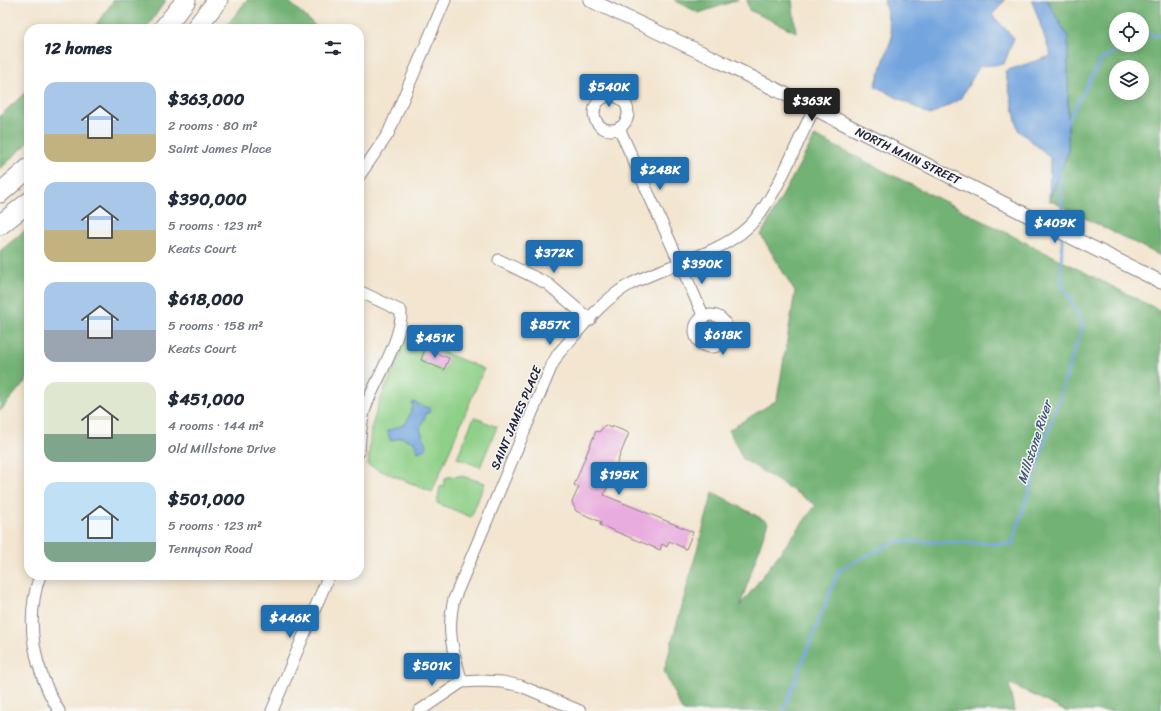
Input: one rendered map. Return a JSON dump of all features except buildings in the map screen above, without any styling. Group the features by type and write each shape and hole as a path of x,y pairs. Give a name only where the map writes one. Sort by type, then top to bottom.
{"highway":[{"path":"167,24 186,0"},
{"path":"200,24 218,0"},
{"path":"0,193 24,172"},
{"path":"0,225 24,206"}],"street":[{"path":"364,169 388,134 445,0"},
{"name":"NORTH MAIN STREET","path":"590,0 717,60 1161,282"},
{"name":"SAINT JAMES PLACE","path":"462,682 450,633 449,617 454,598 552,365 558,354 611,297 627,286 731,240 746,229 768,203 814,109"},
{"path":"619,128 704,317"},
{"path":"499,260 548,284 590,320"},
{"path":"364,293 401,311 399,328 367,404 364,415"},
{"path":"39,580 33,600 32,639 41,676 59,711"},
{"path":"272,711 327,580"},
{"path":"419,711 462,682 488,681 512,684 580,711"}],"green space":[{"path":"114,0 166,0 149,24 97,24"},
{"path":"247,0 287,0 314,24 228,24"},
{"path":"674,0 738,0 699,13"},
{"path":"747,0 792,0 796,32 749,10"},
{"path":"1047,0 1161,0 1161,256 1049,200 1068,152 1068,37"},
{"path":"24,94 24,147 0,169 0,116"},
{"path":"815,136 1161,311 1161,711 1065,711 1009,683 1014,711 682,711 664,671 713,492 768,522 740,606 816,505 743,459 729,430 777,400 795,292 761,235"},
{"path":"24,231 24,383 0,411 0,251"},
{"path":"407,337 484,369 432,492 368,465 371,429 378,406"},
{"path":"474,417 497,427 480,467 457,458"},
{"path":"462,476 485,483 471,517 437,503 440,487 444,486 444,481 447,477"}],"water":[{"path":"884,0 1005,0 992,15 1014,38 1004,64 980,66 960,99 930,115 875,86 892,37"},
{"path":"1032,0 1047,0 1068,37 1068,152 1049,200 1050,157 1018,130 1005,71 1051,56"},
{"path":"413,402 431,409 429,413 427,412 420,429 427,448 418,452 414,442 401,437 391,441 387,431 406,424 413,406"}],"waterway":[{"name":"Millstone River","path":"1149,35 1161,36"},
{"name":"Millstone River","path":"1066,124 1101,60 1114,52"},
{"name":"Millstone River","path":"1060,168 1063,228"},
{"name":"Millstone River","path":"783,711 839,570 896,541 1012,544 1083,324 1061,282 1062,236"}]}
